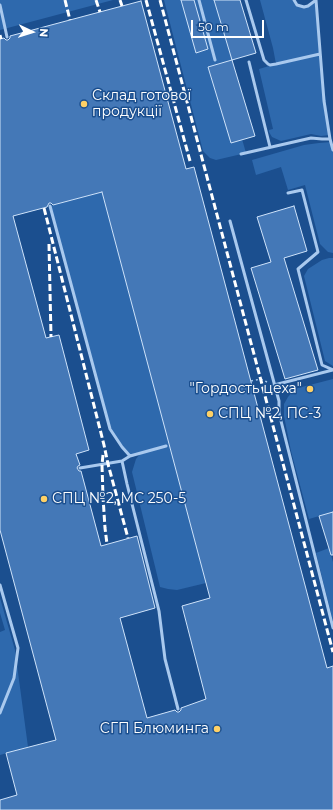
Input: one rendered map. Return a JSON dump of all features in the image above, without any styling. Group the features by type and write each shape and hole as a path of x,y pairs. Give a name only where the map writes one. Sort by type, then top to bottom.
{"lane":[{"path":"199,0 215,60"},
{"path":"246,0 264,60 268,64 276,64 320,54"},
{"path":"294,0 297,5 304,7 316,0 324,101 333,150"},
{"path":"0,5 2,20 8,37"},
{"path":"249,62 270,147"},
{"path":"241,154 311,138 330,139"},
{"path":"288,193 302,190 318,252 298,269 322,365 333,370"},
{"path":"50,206 110,429 130,456"},
{"path":"230,221 274,385 279,413 333,628"},
{"path":"274,385 333,370"},
{"path":"80,468 122,461 130,456 166,446"},
{"path":"122,461 159,611 165,659 178,709"},
{"path":"0,585 18,648 14,678 0,713"}],"path":[{"path":"251,381 261,380 274,385"}],"shaded area":[{"path":"0,0 113,0 0,30"},
{"path":"164,0 214,0 232,60 208,67 242,139 246,153 216,160 210,158 203,151"},
{"path":"260,0 294,0 297,5 304,7 316,0 320,54 330,135 321,136 311,134 281,141 272,137 269,132 269,130 273,129 259,69 276,64"},
{"path":"331,142 333,150 333,253 328,252 320,244 305,185 288,190 281,167 256,175 252,160 304,145"},
{"path":"102,192 206,583 177,590 160,587 132,472 136,459 140,454 130,456 110,429 50,206"},
{"path":"333,258 333,366 325,361 304,276 308,269 322,260"},
{"path":"333,379 333,512 309,519 291,451 284,416 284,404 293,391 298,388"},
{"path":"329,548 333,562 333,621 316,553"},
{"path":"0,598 15,650 28,747 0,755 0,632 5,630 0,613"}],"building":[{"path":"181,0 194,0 208,49 196,53"},
{"path":"214,0 240,0 256,53 232,60"},
{"path":"141,1 186,169 194,167 327,668 333,666 333,810 0,810 0,800 17,795 6,753 56,740 0,530 0,39 4,38 8,40 10,36","holes":["102,192 210,598 182,606 206,699 181,708 179,712 175,710 147,718 120,618 155,608 137,536 101,546 81,471 77,468 80,465 76,454 89,450 59,335 46,338 13,216 47,207 49,203 53,205"]},
{"path":"232,60 255,136 231,143 208,67"},
{"path":"294,206 307,251 284,258 318,370 285,379 251,268 271,262 257,217"},
{"path":"333,512 333,555 331,555 319,516"}],"railway":[{"path":"65,0 70,20"},
{"path":"96,0 100,12"},
{"path":"120,0 122,6"},
{"path":"146,0 190,161"},
{"path":"160,0 333,652"},
{"path":"0,35 1,39"},
{"path":"44,208 128,538"},
{"path":"49,244 51,337"},
{"path":"103,455 103,497 107,544"}],"place":[{"name":"Склад готової продукції","path":"84,104"},
{"name":"\"Гордость цеха\"","path":"310,389"},
{"name":"СПЦ №2, ПС-3","path":"210,414"},
{"name":"СПЦ №2, МС 250-5","path":"44,499"},
{"name":"СГП Блюминга","path":"217,729"}]}
